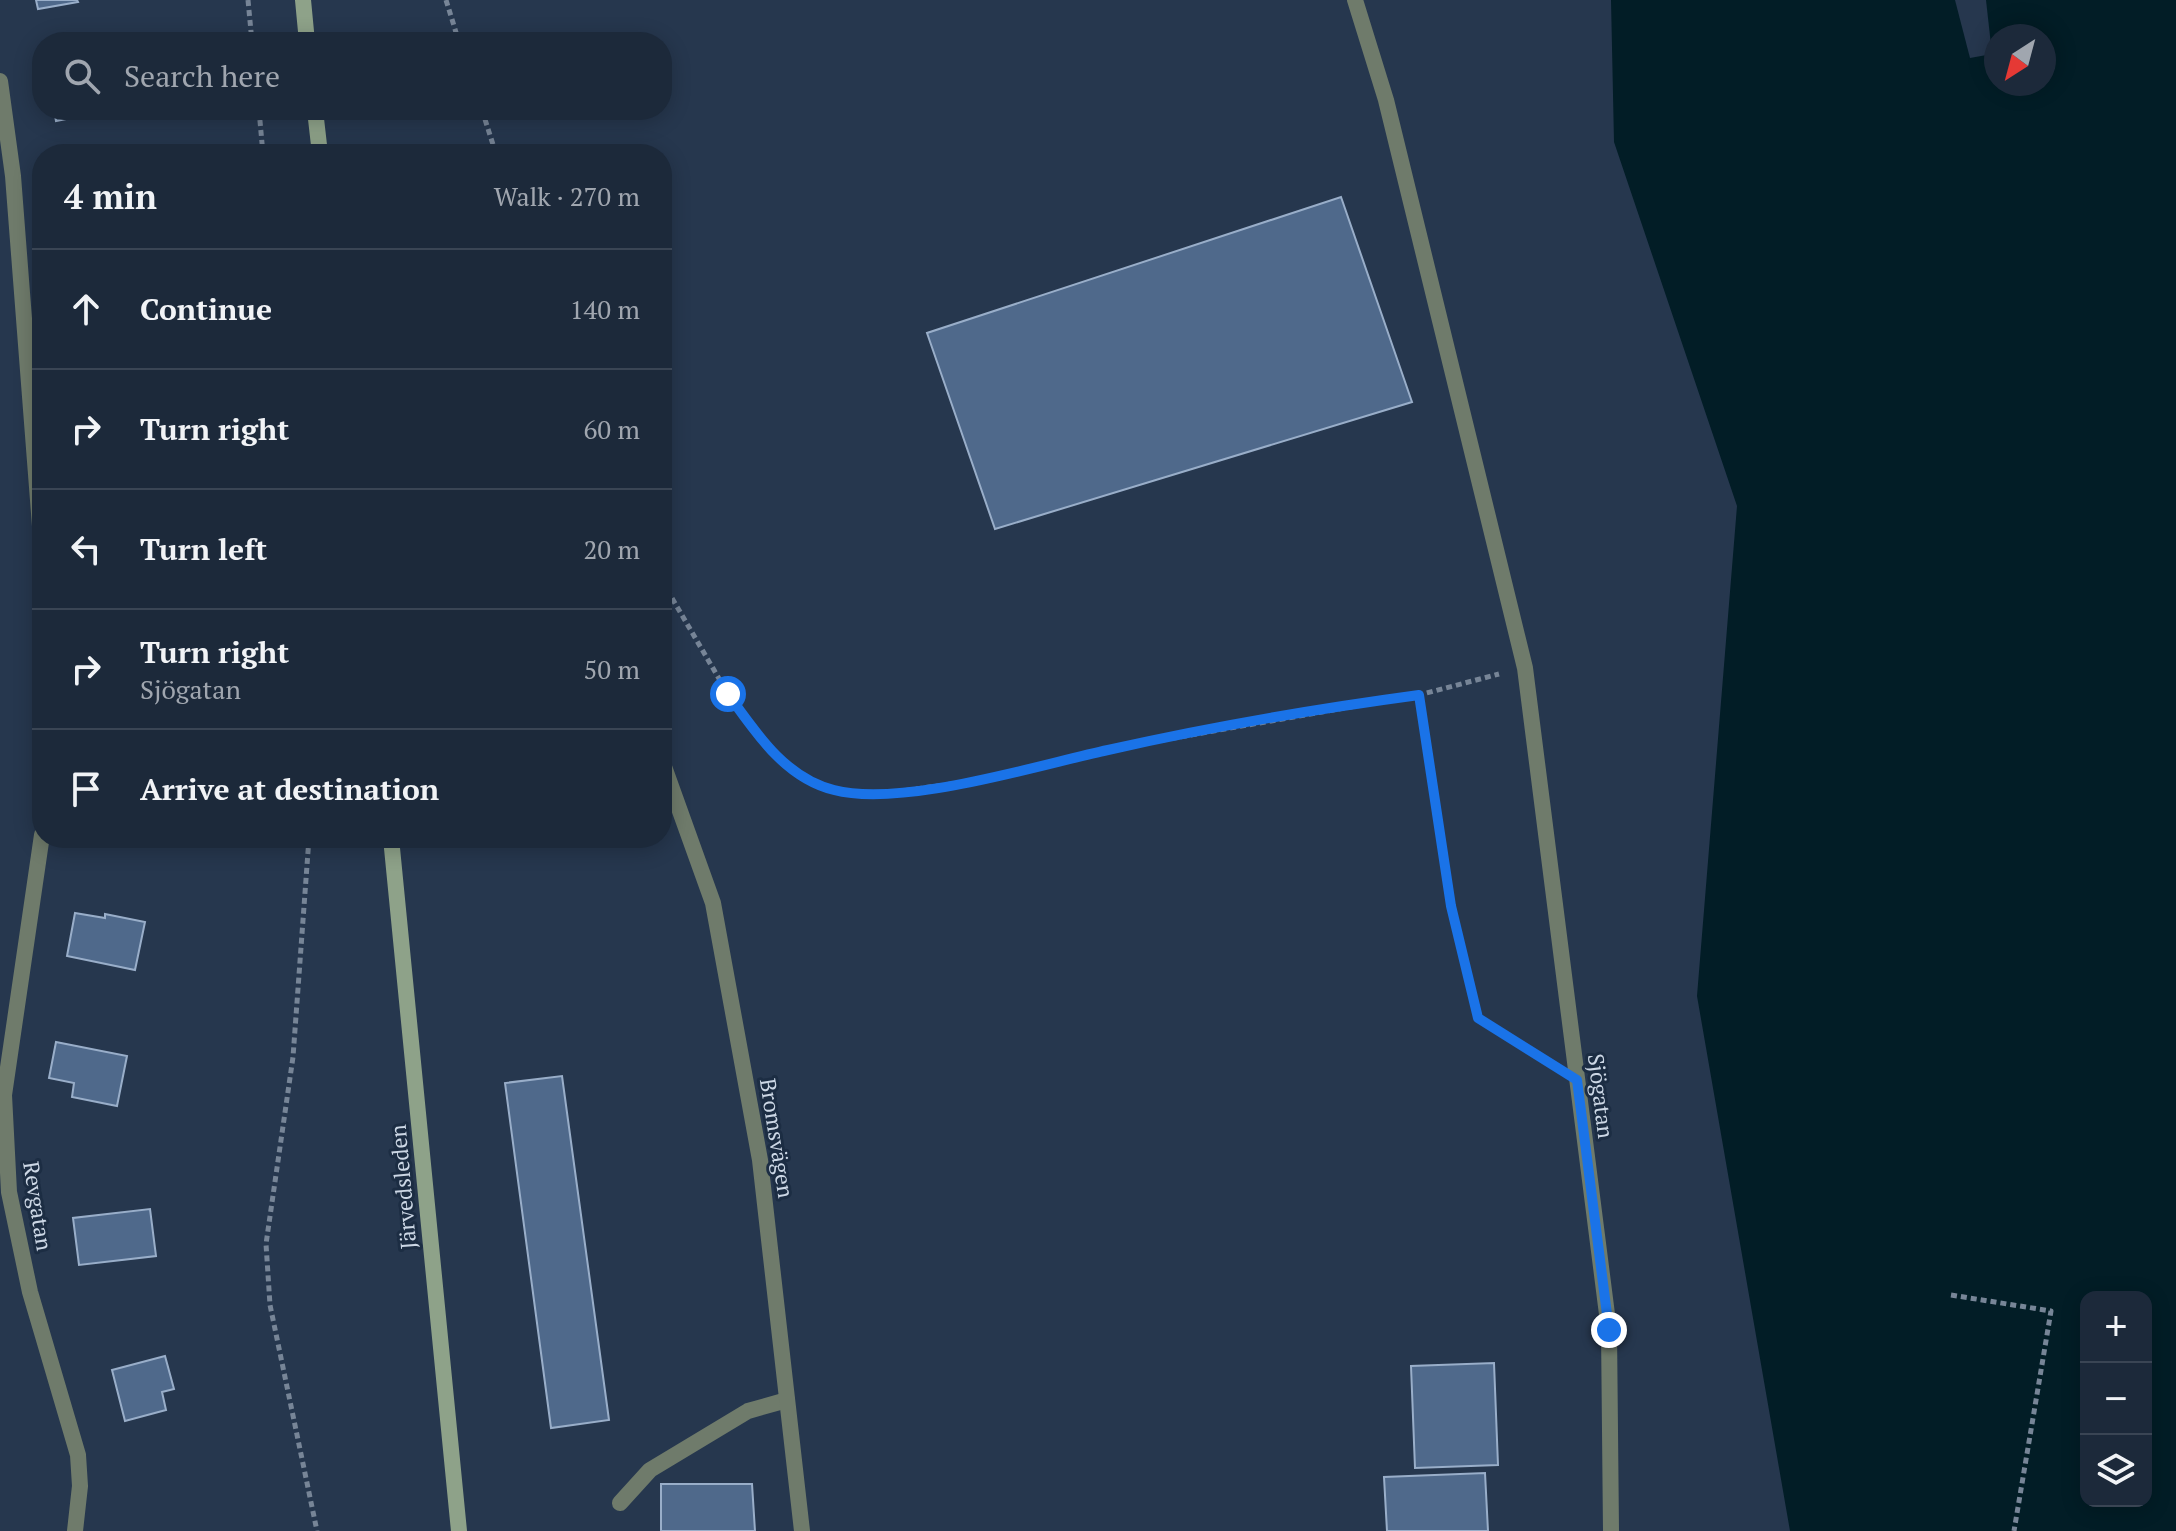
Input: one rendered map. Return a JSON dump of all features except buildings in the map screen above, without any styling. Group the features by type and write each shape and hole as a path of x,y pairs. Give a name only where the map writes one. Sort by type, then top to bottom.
{"main road":[{"path":"303,0 306,32"},
{"path":"316,120 319,144"},
{"name":"Järvedsleden","path":"392,848 459,1531"}],"street":[{"name":"Sjögatan","path":"1355,0 1386,100 1525,668 1609,1330 1611,1531"},
{"path":"0,81 13,176 32,422"},
{"name":"Bromsvägen","path":"672,789 713,903 760,1160 802,1531"},
{"name":"Revgatan","path":"40,848 4,1095 9,1192 30,1292 78,1455 80,1486 75,1531"},
{"path":"620,1503 650,1470 748,1411 787,1400"}],"path":[{"path":"248,0 251,32"},
{"path":"446,0 456,32"},
{"path":"260,120 262,144"},
{"path":"485,120 493,144"},
{"path":"672,598 728,694 764,743 795,772 832,790 873,795 973,781 1111,749 1419,695 1525,668"},
{"path":"1419,695 1451,906 1478,1018 1577,1080"},
{"path":"308,848 293,1057 266,1244 270,1305 317,1531"},
{"path":"1951,1295 2051,1311 2014,1531"}],"water":[{"path":"1611,0 2176,0 2176,1531 1790,1531 1697,996 1737,506 1614,142"}],"pier":[{"path":"1955,0 1986,0 1989,24 1984,24 1984,55 1970,58"}],"route":[{"path":"728,694 764,743 795,772 832,790 873,795 973,781 1111,749 1356,703 1419,695 1429,742 1451,906 1478,1018 1577,1080 1609,1330"}]}
